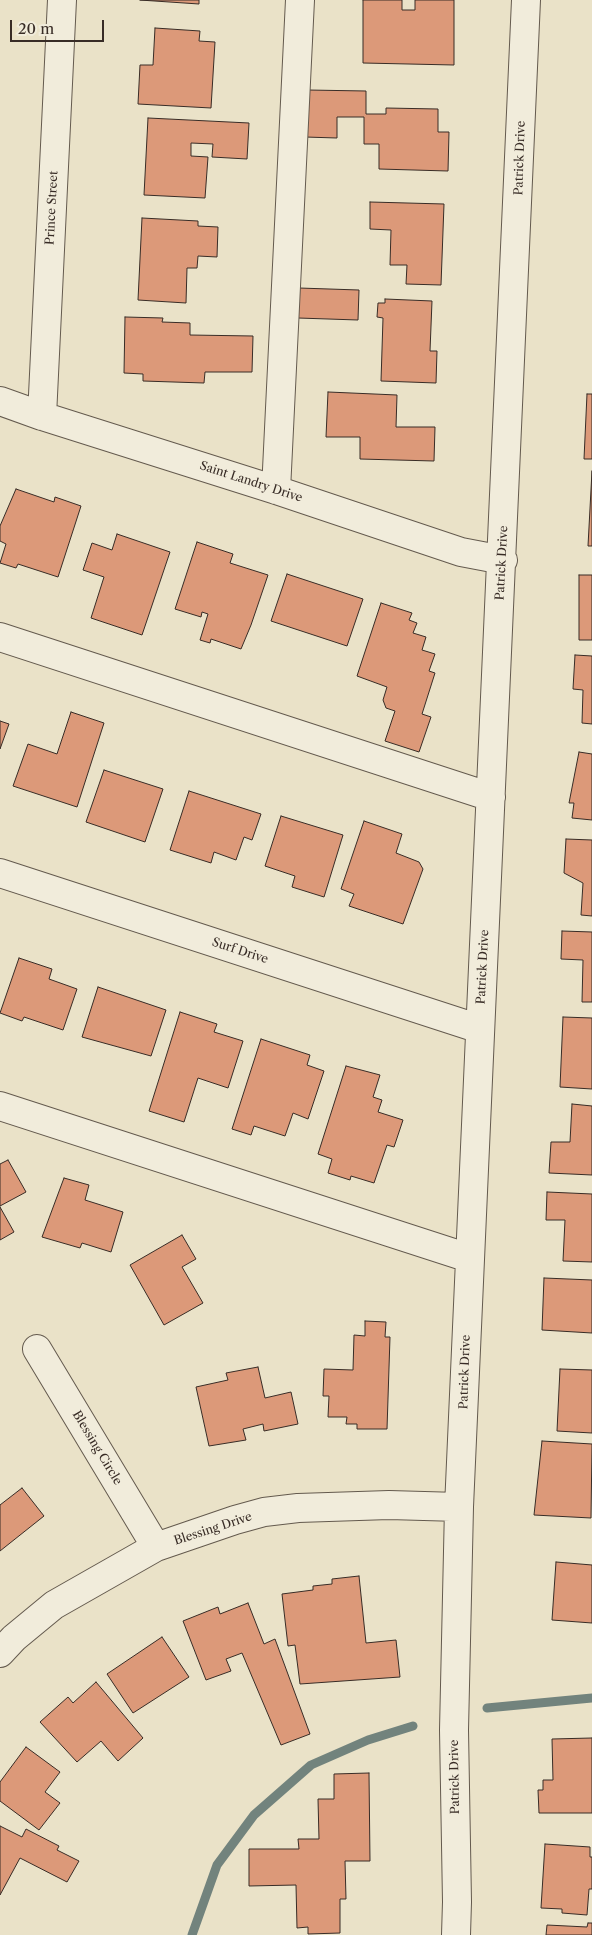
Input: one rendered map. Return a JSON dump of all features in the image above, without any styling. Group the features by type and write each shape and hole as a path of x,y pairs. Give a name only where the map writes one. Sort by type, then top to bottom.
{"street":[{"name":"Prince Street","path":"42,416 62,0"},
{"path":"276,490 300,0"},
{"name":"Patrick Drive","path":"456,1935 454,1730 459,1507 469,1258 503,560 526,0"},
{"name":"Saint Landry Drive","path":"0,402 276,490 461,552 503,560"},
{"path":"0,637 491,797"},
{"name":"Surf Drive","path":"0,873 480,1029"},
{"path":"0,1106 469,1258"},
{"name":"Blessing Circle","path":"37,1349 156,1547"},
{"name":"Blessing Drive","path":"0,1653 14,1638 54,1606 156,1547 264,1512 298,1508 389,1505 459,1507"}],"building":[{"path":"140,0 199,0 199,4"},
{"path":"363,0 402,0 402,10 415,10 415,0 454,0 454,65 363,63"},
{"path":"155,28 200,31 199,41 215,42 211,108 138,104 140,65 153,65"},
{"path":"307,90 366,91 366,114 386,114 386,108 438,109 438,132 449,132 448,171 379,169 379,144 364,144 364,117 337,117 337,138 305,137"},
{"path":"148,118 249,123 247,159 212,157 213,144 191,143 191,156 208,157 205,198 144,195"},
{"path":"370,202 444,204 441,285 406,284 407,265 390,265 391,230 370,229"},
{"path":"142,218 198,221 198,226 218,227 217,257 198,256 197,268 187,268 186,303 138,300"},
{"path":"299,288 359,290 358,320 298,318"},
{"path":"385,299 432,301 430,351 437,351 436,383 381,381 383,318 377,317 378,303 385,303"},
{"path":"125,317 163,318 162,322 190,323 190,335 253,336 252,372 205,372 204,383 143,381 143,374 124,373"},
{"path":"328,392 397,395 396,427 435,427 434,461 360,459 360,437 326,437"},
{"path":"587,394 592,394 592,459 584,459"},
{"path":"592,471 592,546 588,546"},
{"path":"16,489 54,502 55,497 81,506 58,577 18,564 16,568 0,563 6,544 0,541 0,526"},
{"path":"117,534 170,552 142,635 91,618 104,577 83,570 92,543 112,550"},
{"path":"197,542 233,554 230,563 268,575 241,649 211,639 210,643 200,640 208,614 202,612 201,617 175,609"},
{"path":"287,574 363,599 347,646 271,621"},
{"path":"579,575 592,575 592,640 579,640"},
{"path":"381,603 412,613 409,620 417,623 413,633 426,637 422,650 435,654 429,671 435,673 422,714 431,717 419,752 385,741 395,711 386,708 383,700 387,687 357,676"},
{"path":"575,655 592,656 592,724 582,723 583,690 573,689"},
{"path":"71,712 104,723 77,807 13,786 28,744 57,754"},
{"path":"0,721 9,724 0,749"},
{"path":"579,752 592,754 592,820 572,818 574,803 569,803"},
{"path":"104,770 163,789 145,842 86,822"},
{"path":"189,791 261,814 252,840 244,837 236,860 214,852 211,863 170,850"},
{"path":"281,816 343,835 324,897 292,887 295,876 265,866"},
{"path":"364,821 402,834 396,853 419,862 423,869 403,924 349,906 354,894 341,889"},
{"path":"566,839 592,840 592,916 581,915 583,883 564,873"},
{"path":"562,931 592,932 592,1002 582,1002 583,960 561,959"},
{"path":"19,958 52,969 49,979 77,989 63,1030 24,1017 22,1021 0,1013"},
{"path":"98,987 166,1010 151,1056 82,1037"},
{"path":"180,1012 217,1024 214,1032 243,1041 228,1088 198,1078 184,1122 149,1111"},
{"path":"563,1017 592,1018 592,1089 560,1087"},
{"path":"261,1039 310,1055 307,1065 324,1071 308,1119 293,1113 285,1136 254,1126 251,1135 232,1129"},
{"path":"346,1066 380,1075 373,1097 382,1100 378,1112 403,1120 394,1147 387,1145 374,1183 351,1176 350,1180 328,1173 332,1159 318,1154"},
{"path":"572,1104 592,1106 592,1175 549,1173 551,1142 570,1142"},
{"path":"8,1160 26,1192 0,1206 0,1164"},
{"path":"64,1178 89,1185 85,1200 123,1212 111,1252 82,1243 80,1248 42,1237"},
{"path":"547,1192 592,1194 592,1262 563,1261 565,1220 546,1220"},
{"path":"0,1207 14,1232 0,1240"},
{"path":"182,1235 196,1259 182,1267 203,1303 164,1325 130,1265"},
{"path":"544,1278 592,1280 592,1333 542,1330"},
{"path":"365,1321 386,1322 385,1337 390,1337 387,1429 357,1429 357,1424 346,1424 347,1417 328,1417 329,1396 323,1396 324,1369 353,1370 354,1335 365,1336"},
{"path":"258,1367 265,1398 291,1392 298,1424 264,1431 263,1424 243,1429 246,1440 209,1446 196,1387 228,1380 226,1373"},
{"path":"560,1369 592,1370 592,1433 557,1431"},
{"path":"542,1441 592,1444 591,1518 534,1515"},
{"path":"22,1488 44,1516 0,1551 0,1505"},
{"path":"556,1562 592,1565 592,1623 552,1620"},
{"path":"359,1576 366,1643 396,1640 400,1677 300,1684 295,1645 288,1646 282,1594 313,1590 313,1586 332,1584 332,1579"},
{"path":"248,1603 264,1644 275,1639 310,1734 281,1745 242,1653 226,1659 231,1671 206,1680 183,1621 218,1607 220,1614"},
{"path":"162,1637 189,1677 133,1713 107,1674"},
{"path":"96,1682 143,1738 118,1761 101,1741 77,1762 40,1722 68,1697 73,1703"},
{"path":"592,1738 592,1813 539,1813 538,1790 543,1790 543,1780 553,1780 552,1739"},
{"path":"26,1747 60,1772 45,1792 60,1803 39,1830 0,1801 0,1782"},
{"path":"369,1773 370,1861 345,1861 346,1899 340,1899 340,1933 308,1934 308,1927 297,1928 296,1885 249,1886 249,1849 299,1849 298,1839 319,1839 318,1799 334,1799 334,1774"},
{"path":"0,1826 22,1837 26,1829 59,1846 57,1850 79,1861 67,1882 20,1858 0,1895"},
{"path":"545,1844 590,1847 590,1857 592,1857 592,1889 589,1889 587,1915 562,1913 562,1909 541,1908"},
{"path":"588,1923 592,1923 592,1935 546,1935 547,1925 587,1927"}],"waterway":[{"path":"487,1708 592,1698"},
{"path":"192,1935 217,1865 254,1815 311,1765 368,1740 413,1726"}]}
